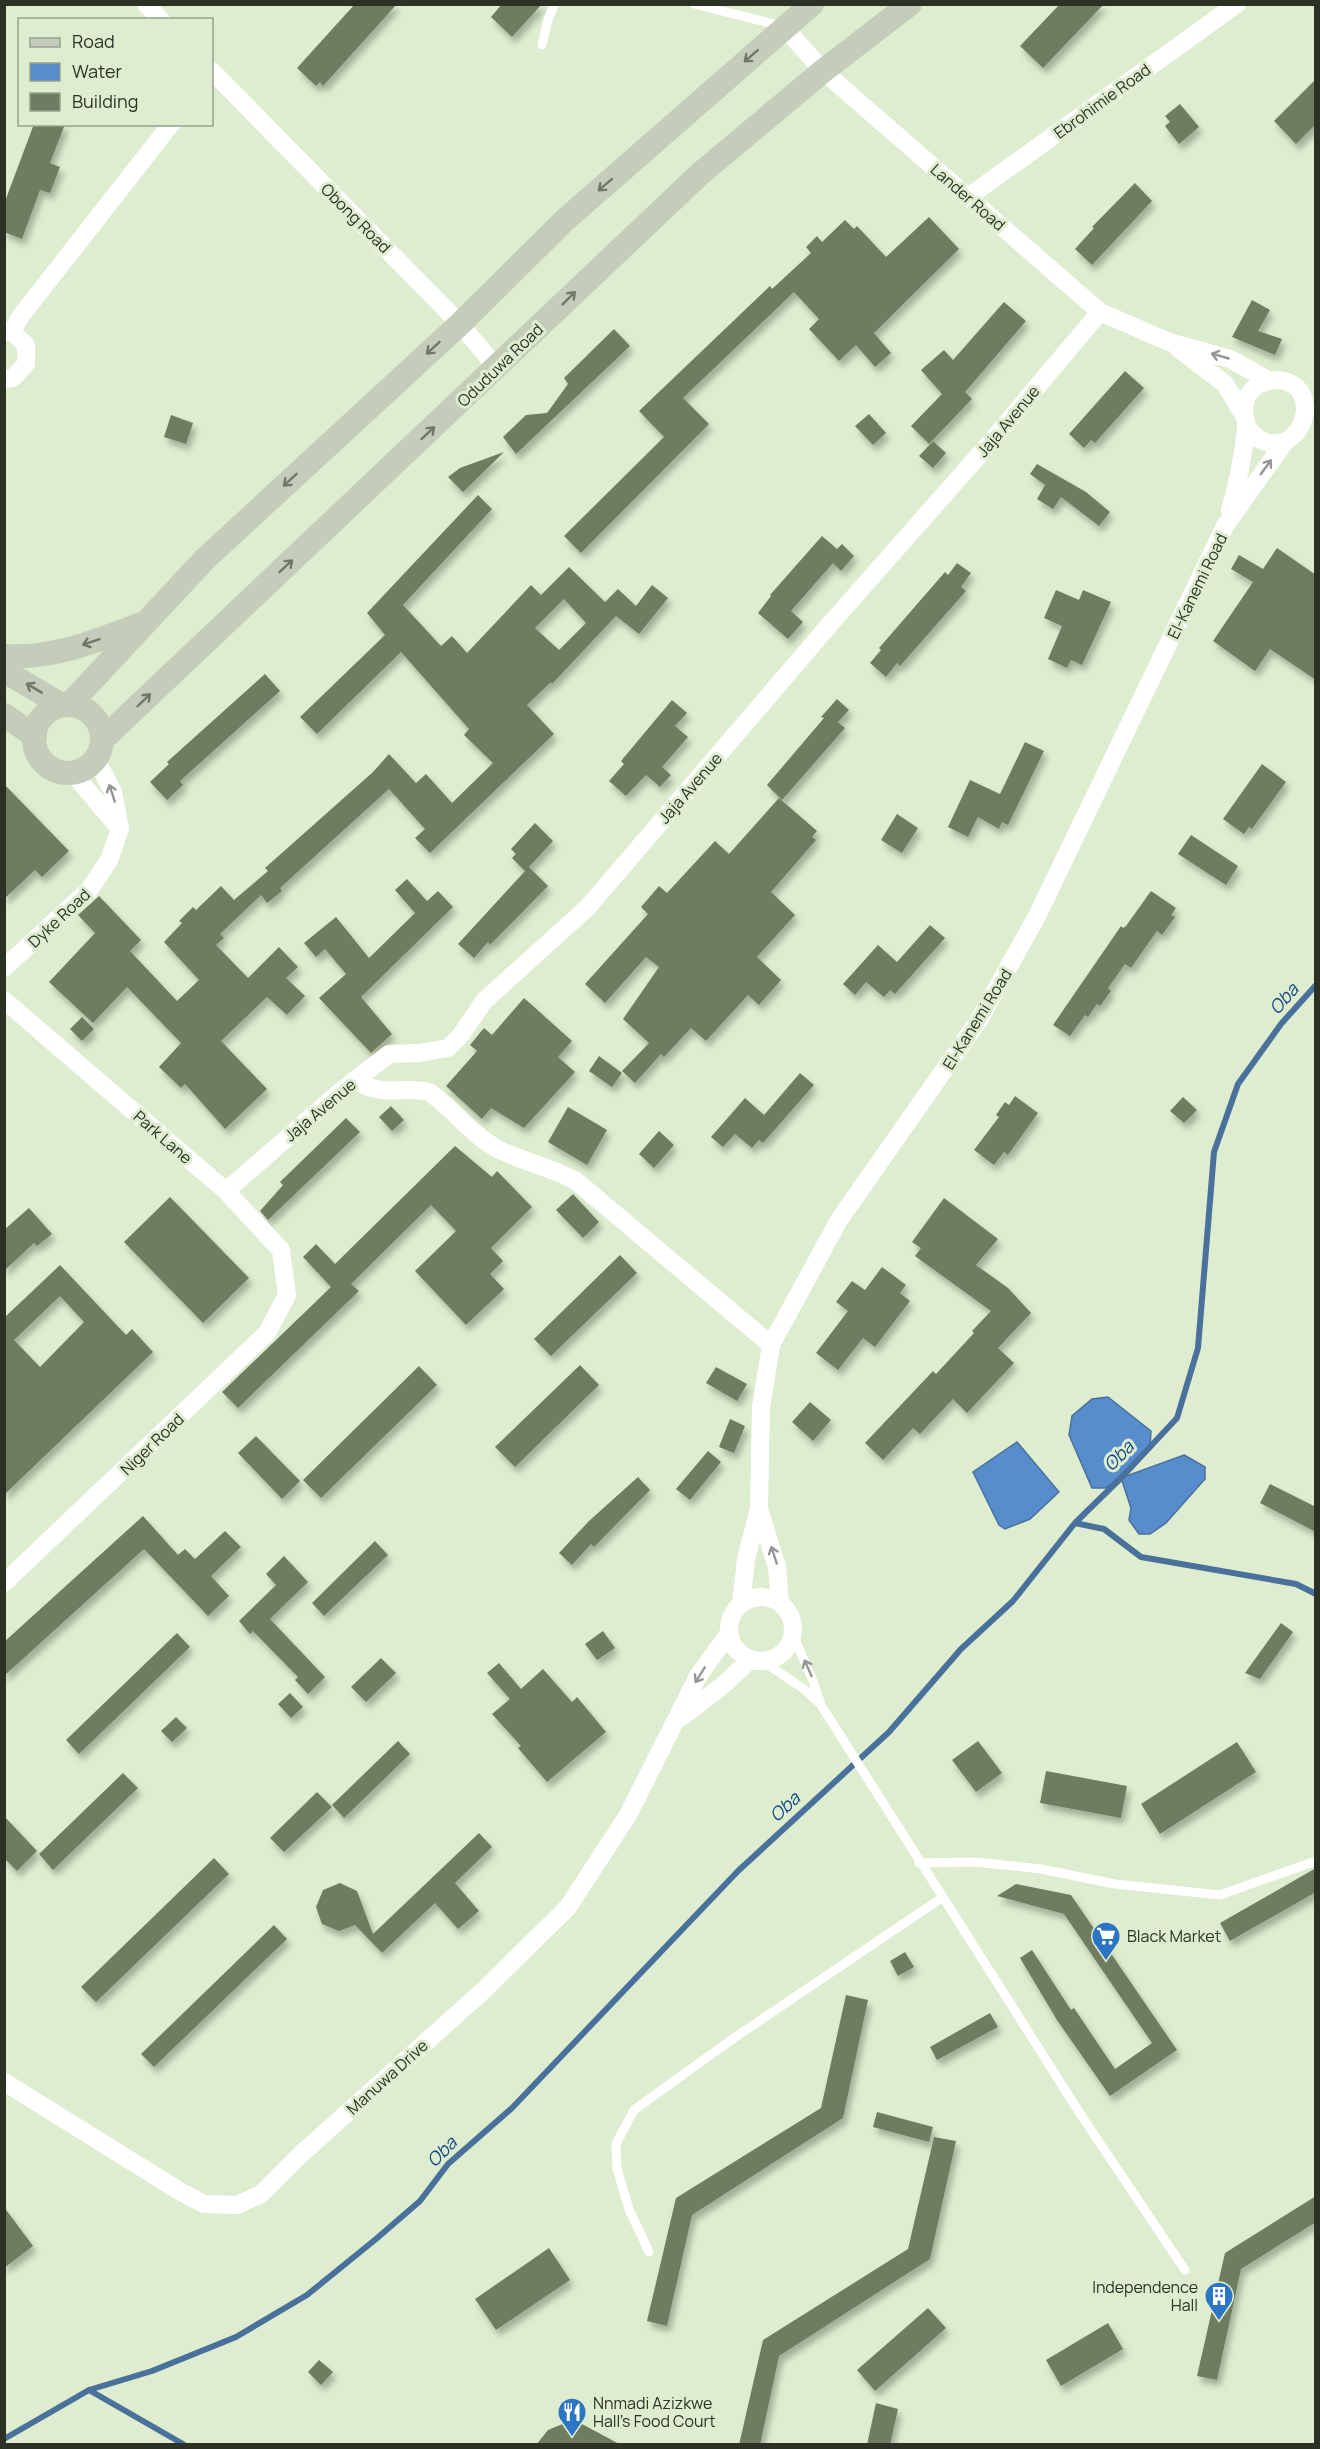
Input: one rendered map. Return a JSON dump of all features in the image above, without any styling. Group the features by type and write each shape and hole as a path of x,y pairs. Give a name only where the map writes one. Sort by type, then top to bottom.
{"street":[{"path":"146,4 159,18"},
{"path":"99,749 81,770 72,772 55,770 42,760 37,752 35,736 43,716 66,705 205,559 460,324 565,220 812,4"},
{"name":"Oduduwa Road","path":"99,749 701,173 823,71 910,4"},
{"name":"Ebrohimie Road","path":"968,197 1237,4"},
{"name":"Lander Road","path":"784,27 823,71 1100,312 1169,342 1230,358 1268,380"},
{"name":"Obong Road","path":"213,73 460,324 497,368"},
{"path":"4,379 13,378 26,364 26,345 10,322 169,126"},
{"name":"Jaja Avenue","path":"226,1191 355,1080 390,1054 419,1053 448,1048 461,1035 484,1001 588,907 831,623 988,445 1100,312"},
{"name":"Lander Road","path":"1169,342 1225,384 1245,419"},
{"path":"1268,380 1280,380 1307,388 1309,427 1284,443 1273,444 1253,435 1245,419 1245,403 1249,393 1258,385 1268,380"},
{"name":"El-Kanemi Road","path":"741,1604 746,1558 759,1509 761,1408 771,1345 839,1220 979,1020 1037,916 1225,526 1241,473 1245,419"},
{"name":"El-Kanemi Road","path":"1225,526 1284,443"},
{"path":"4,656 26,658 63,652 146,622"},
{"path":"4,671 66,705 80,706 89,712 101,729 99,749 113,792 120,830"},
{"path":"4,715 35,736"},
{"path":"72,772 120,830"},
{"name":"Dyke Road","path":"4,968 90,889 109,860 120,830"},
{"name":"Park Lane","path":"4,1000 226,1191 281,1251 286,1295"},
{"path":"355,1080 386,1092 421,1090 429,1092 482,1139 497,1149 543,1165 576,1181 771,1345"},
{"name":"Niger Road","path":"9,1571 267,1333 286,1295"},
{"name":"El-Kanemi Road","path":"759,1509 777,1567 780,1603"},
{"path":"762,1597 780,1603 792,1621 789,1643 773,1658 757,1660 742,1654 734,1646 729,1634 734,1612 741,1604 751,1599 762,1597"},
{"name":"Manuwa Drive","path":"4,2082 204,2204 237,2205 261,2194 299,2156 484,1990 568,1907 628,1815 678,1720 698,1676 729,1634"},
{"name":"Manuwa Drive","path":"678,1720 757,1660"}],"lane":[{"path":"542,45 548,19 555,4"},
{"path":"694,4 784,27"},
{"path":"792,1632 821,1705 1081,2115 1185,2270"},
{"path":"757,1660 804,1689 821,1705"},
{"path":"920,1863 975,1862 1030,1868 1115,1884 1220,1895 1316,1862"},
{"path":"649,2252 629,2210 617,2169 616,2144 634,2110 734,2038 943,1898"}],"water":[{"path":"1108,1397 1151,1431 1150,1447 1106,1488 1092,1488 1069,1435 1072,1416 1092,1399"},
{"path":"1017,1442 1059,1492 1030,1519 1005,1529 999,1525 973,1472"},
{"path":"1184,1455 1205,1467 1205,1479 1166,1523 1150,1534 1139,1534 1129,1520 1131,1508 1121,1478"}],"building":[{"path":"355,4 397,4 323,86 320,82 316,86 297,68"},
{"path":"502,4 542,4 512,37 491,17"},
{"path":"1060,4 1104,4 1043,68 1020,46"},
{"path":"1316,79 1316,124 1296,144 1274,121"},
{"path":"1180,104 1199,127 1179,144 1165,126 1170,122 1165,116"},
{"path":"33,126 64,126 50,163 60,167 50,193 40,190 22,239 4,232 4,204"},
{"path":"1135,183 1152,201 1092,265 1075,249 1094,228 1092,227"},
{"path":"929,217 959,249 874,333 891,353 875,367 856,345 839,361 809,329 819,319 794,292 683,398 709,424 581,553 564,536 664,437 639,411 770,286 772,289 811,253 806,247 817,236 822,242 845,220 854,229 857,226 886,257"},
{"path":"1252,300 1270,310 1258,331 1282,339 1275,355 1232,337"},
{"path":"1004,302 1026,321 965,392 972,399 929,444 911,426 942,394 921,370 944,350 953,360"},
{"path":"614,329 630,346 516,454 503,437 526,415 547,413 568,384 564,378"},
{"path":"1125,371 1144,388 1095,443 1091,440 1084,448 1069,434"},
{"path":"869,414 886,433 873,445 855,426"},
{"path":"171,415 193,423 186,444 164,437"},
{"path":"933,441 946,453 933,468 919,456"},
{"path":"504,452 463,492 448,477 460,468"},
{"path":"1037,464 1086,492 1110,512 1099,526 1061,497 1053,509 1037,499 1045,485 1030,474"},
{"path":"478,495 492,509 403,605 441,646 452,636 467,653 531,585 541,595 569,567 605,602 618,589 636,606 652,585 668,598 639,634 616,616 552,684 551,682 527,705 554,734 430,853 415,838 425,829 389,789 280,888 282,891 267,903 261,895 220,934 224,938 216,945 248,978 279,947 298,967 286,978 305,996 287,1015 267,997 221,1041 267,1089 225,1129 185,1084 181,1088 159,1067 181,1043 127,987 93,1023 49,982 95,933 78,915 99,896 141,940 130,951 177,1001 199,980 164,942 182,923 179,921 193,907 196,910 221,886 234,900 268,871 265,868 373,772 389,754 416,783 426,774 452,803 493,763 464,735 469,729 401,652 317,734 300,717 385,635 367,613","holes":["564,599 586,623 559,650 535,628"]},
{"path":"822,536 837,549 842,544 854,556 841,571 833,563 791,611 803,622 788,639 758,613 770,595"},
{"path":"1277,548 1316,575 1316,680 1270,649 1255,671 1213,641 1253,582 1231,569 1239,555 1263,569"},
{"path":"957,563 971,573 961,587 966,591 900,666 897,663 886,677 870,663 881,650 879,648 945,572 948,575"},
{"path":"1056,590 1079,600 1083,590 1111,602 1082,665 1071,660 1067,668 1048,659 1062,626 1044,618"},
{"path":"265,674 280,691 180,781 183,785 167,800 150,782 169,764 167,762"},
{"path":"837,699 849,710 838,722 845,728 782,800 767,785 824,718 821,717"},
{"path":"672,700 687,713 675,726 688,737 662,767 671,775 660,787 646,775 626,796 609,781 624,764 621,761"},
{"path":"1025,742 1044,751 1008,825 1002,822 999,829 978,817 968,837 948,827 970,780 1000,794"},
{"path":"1262,764 1286,782 1252,829 1249,827 1244,834 1223,819"},
{"path":"4,784 69,851 42,877 35,870 4,899"},
{"path":"779,798 817,831 812,837 816,840 771,892 795,915 757,957 781,980 759,1005 748,995 706,1041 691,1028 664,1057 661,1054 635,1083 622,1071 649,1043 623,1019 659,967 646,957 605,1003 585,984 648,914 641,907 659,886 667,893 715,841 729,854"},
{"path":"897,814 918,828 902,853 881,840"},
{"path":"535,823 553,841 529,867 548,886 490,945 488,942 474,958 458,944 525,871 512,858 516,854 511,849"},
{"path":"1191,835 1238,866 1226,885 1178,854"},
{"path":"407,879 427,901 438,891 453,907 361,997 392,1034 371,1053 319,998 346,974 325,949 316,957 304,943 336,917 369,958 415,913 395,890"},
{"path":"1151,891 1176,908 1171,915 1175,917 1162,935 1157,931 1131,968 1125,964 1108,988 1111,991 1100,1006 1097,1004 1088,1017 1085,1015 1070,1036 1053,1025 1121,926 1123,928 1126,926"},
{"path":"930,925 945,938 895,994 890,990 884,997 866,982 855,995 843,984 878,945 897,962"},
{"path":"524,998 572,1041 558,1057 575,1072 524,1128 491,1108 482,1119 446,1086 477,1051 470,1045 484,1028 492,1035"},
{"path":"82,1017 94,1029 82,1041 70,1029"},
{"path":"599,1056 622,1073 612,1087 589,1071"},
{"path":"800,1073 814,1085 763,1143 759,1140 752,1148 735,1134 723,1147 711,1137 745,1098 764,1115"},
{"path":"1015,1096 1038,1113 1008,1155 1004,1152 994,1165 974,1150 999,1117 996,1115 1005,1102 1009,1105"},
{"path":"1183,1097 1197,1110 1184,1123 1170,1111"},
{"path":"391,1106 404,1120 392,1131 379,1117"},
{"path":"568,1107 607,1130 587,1165 548,1142"},
{"path":"346,1118 360,1132 268,1220 260,1211 283,1185 280,1182"},
{"path":"659,1131 674,1145 654,1168 639,1154"},
{"path":"455,1146 492,1177 497,1171 532,1207 491,1248 503,1261 490,1274 504,1289 466,1325 415,1271 456,1231 431,1205 351,1284 359,1291 238,1408 222,1392 331,1287 303,1257 316,1244 335,1264"},
{"path":"573,1194 599,1222 583,1238 556,1210"},
{"path":"170,1197 249,1278 203,1323 124,1242"},
{"path":"944,1198 998,1239 976,1265 1008,1288 1031,1313 998,1348 1014,1363 967,1413 953,1399 920,1434 913,1428 883,1460 865,1443 933,1371 936,1374 991,1311 915,1256 921,1248 912,1242"},
{"path":"29,1208 52,1234 37,1246 34,1243 4,1271 4,1230"},
{"path":"620,1255 637,1273 551,1356 534,1339"},
{"path":"60,1265 126,1335 132,1329 153,1352 4,1495 4,1318","holes":["60,1296 84,1322 40,1367 14,1340"]},
{"path":"882,1267 906,1285 900,1293 910,1301 875,1347 863,1338 838,1370 816,1353 848,1311 836,1302 852,1281 865,1290"},
{"path":"580,1365 599,1385 515,1467 495,1447"},
{"path":"419,1366 437,1385 321,1498 303,1480"},
{"path":"716,1367 747,1384 737,1401 706,1383"},
{"path":"810,1402 831,1420 813,1441 792,1422"},
{"path":"730,1419 745,1426 734,1453 719,1447"},
{"path":"256,1436 300,1481 282,1499 238,1453"},
{"path":"708,1451 721,1462 690,1500 676,1489"},
{"path":"638,1477 650,1490 594,1547 591,1544 572,1565 559,1553 589,1521"},
{"path":"1270,1484 1316,1507 1316,1532 1260,1503"},
{"path":"143,1516 178,1555 185,1549 195,1559 225,1531 241,1547 211,1576 229,1596 208,1616 144,1549 4,1676 4,1642"},
{"path":"375,1541 388,1555 324,1616 312,1603"},
{"path":"284,1556 308,1582 270,1619 325,1677 308,1694 295,1680 298,1677 253,1631 250,1634 239,1621 276,1585 266,1574"},
{"path":"1281,1623 1293,1632 1260,1679 1245,1673"},
{"path":"603,1631 615,1648 597,1660 585,1644"},
{"path":"177,1633 190,1647 79,1754 66,1740"},
{"path":"381,1658 396,1673 366,1702 351,1687"},
{"path":"499,1663 521,1689 543,1669 572,1702 577,1697 606,1732 547,1782 518,1748 521,1746 492,1714 510,1699 487,1673"},
{"path":"290,1693 303,1707 291,1718 278,1704"},
{"path":"176,1717 187,1728 172,1742 161,1731"},
{"path":"398,1741 410,1754 344,1818 332,1805"},
{"path":"978,1741 1002,1773 976,1792 952,1760"},
{"path":"1237,1742 1256,1772 1160,1834 1141,1804"},
{"path":"1046,1771 1127,1786 1121,1818 1040,1803"},
{"path":"123,1773 138,1788 53,1870 39,1854"},
{"path":"317,1792 332,1807 284,1852 270,1838"},
{"path":"4,1816 37,1851 17,1871 4,1858"},
{"path":"479,1833 492,1847 455,1883 479,1911 458,1929 435,1903 382,1953 355,1925 339,1931 322,1924 316,1907 323,1890 340,1883 357,1891 373,1934"},
{"path":"214,1858 229,1874 96,2002 81,1987"},
{"path":"1316,1868 1316,1892 1230,1941 1220,1923"},
{"name":"Black Market","path":"1016,1884 1071,1895 1177,2050 1110,2096 1057,2020 1020,1958 1032,1950 1071,2010 1074,2008 1115,2069 1152,2043 1064,1914 997,1896"},
{"path":"274,1925 287,1939 154,2067 141,2054"},
{"path":"905,1952 914,1967 898,1976 890,1961"},
{"path":"846,1995 868,2000 843,2118 692,2215 667,2326 647,2321 676,2198 821,2108"},
{"path":"990,2013 998,2027 937,2060 930,2047"},
{"path":"877,2112 933,2127 929,2142 873,2127"},
{"path":"934,2137 956,2141 930,2259 779,2356 760,2445 739,2445 763,2340 908,2249"},
{"name":"Independence Hall","path":"1316,2196 1316,2222 1241,2269 1217,2380 1197,2376 1225,2253"},
{"path":"4,2207 33,2246 4,2268"},
{"path":"549,2248 570,2280 496,2330 475,2299"},
{"path":"928,2308 946,2328 875,2391 857,2370"},
{"name":"Independence Hall","path":"1108,2323 1123,2349 1061,2386 1046,2360"},
{"path":"319,2360 333,2372 321,2385 308,2372"},
{"path":"876,2403 898,2409 890,2445 867,2445"},
{"name":"Nnmadi Azizkwe Hall's Food Court","path":"565,2423 582,2424 621,2445 536,2445 548,2430"}],"waterway":[{"name":"Oba","path":"4,2439 89,2390 152,2371 236,2337 307,2295 376,2239 420,2201 448,2164 512,2108 738,1871 889,1732 961,1649 1013,1601 1075,1523 1177,1418 1198,1348 1214,1152 1238,1084 1281,1024 1316,985"},
{"path":"1075,1523 1104,1529 1141,1557 1296,1584 1316,1594"},
{"path":"89,2390 183,2444"}],"place":[{"name":"Black Market","path":"1106,1962"},
{"name":"Independence Hall","path":"1219,2322"},
{"name":"Nnmadi Azizkwe Hall's Food Court","path":"572,2438"}]}
